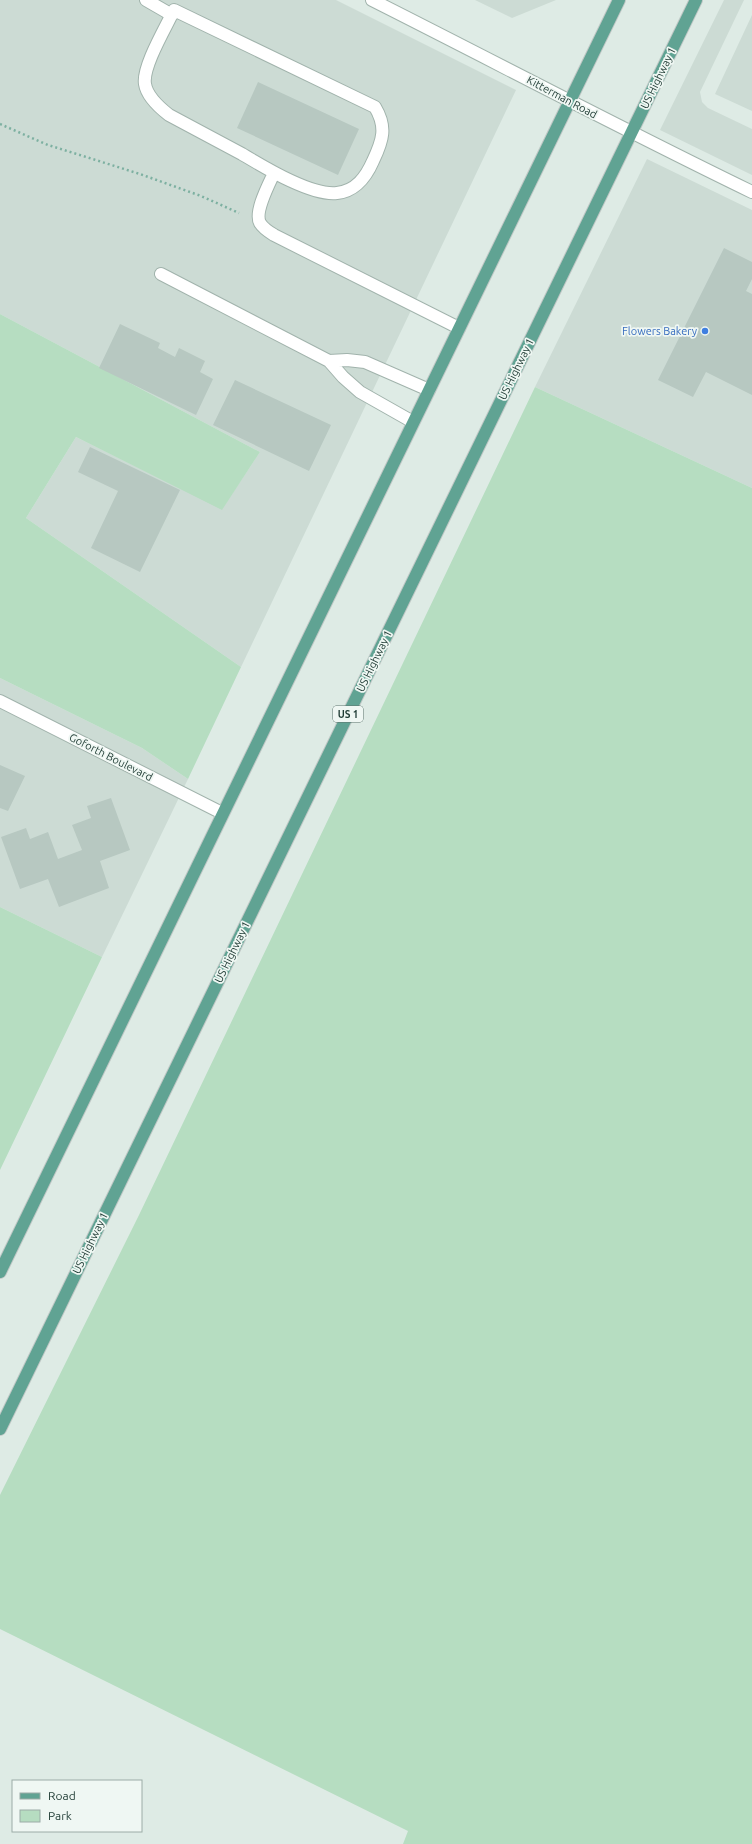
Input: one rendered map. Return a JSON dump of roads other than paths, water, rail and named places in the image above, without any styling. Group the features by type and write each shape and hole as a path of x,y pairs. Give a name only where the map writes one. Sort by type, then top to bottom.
{"main road":[{"path":"0,1272 222,813 619,0"},
{"name":"US Highway 1","path":"0,1429 696,0"}],"street":[{"path":"146,0 172,15"},
{"name":"Kitterman Road","path":"372,0 570,100 630,133 752,192"},
{"path":"174,10 362,100 375,107 382,118 383,129 376,154 363,180 357,186 338,193 330,194 274,173 169,115 150,97 145,85 145,71 174,10"},
{"path":"274,173 258,212 259,222 274,235 459,328"},
{"path":"161,274 329,361 343,377 360,392 413,422"},
{"path":"329,361 346,360 365,362 429,390"},
{"name":"Goforth Boulevard","path":"0,701 222,813"}],"place":[{"name":"Flowers Bakery","path":"705,331"}]}
